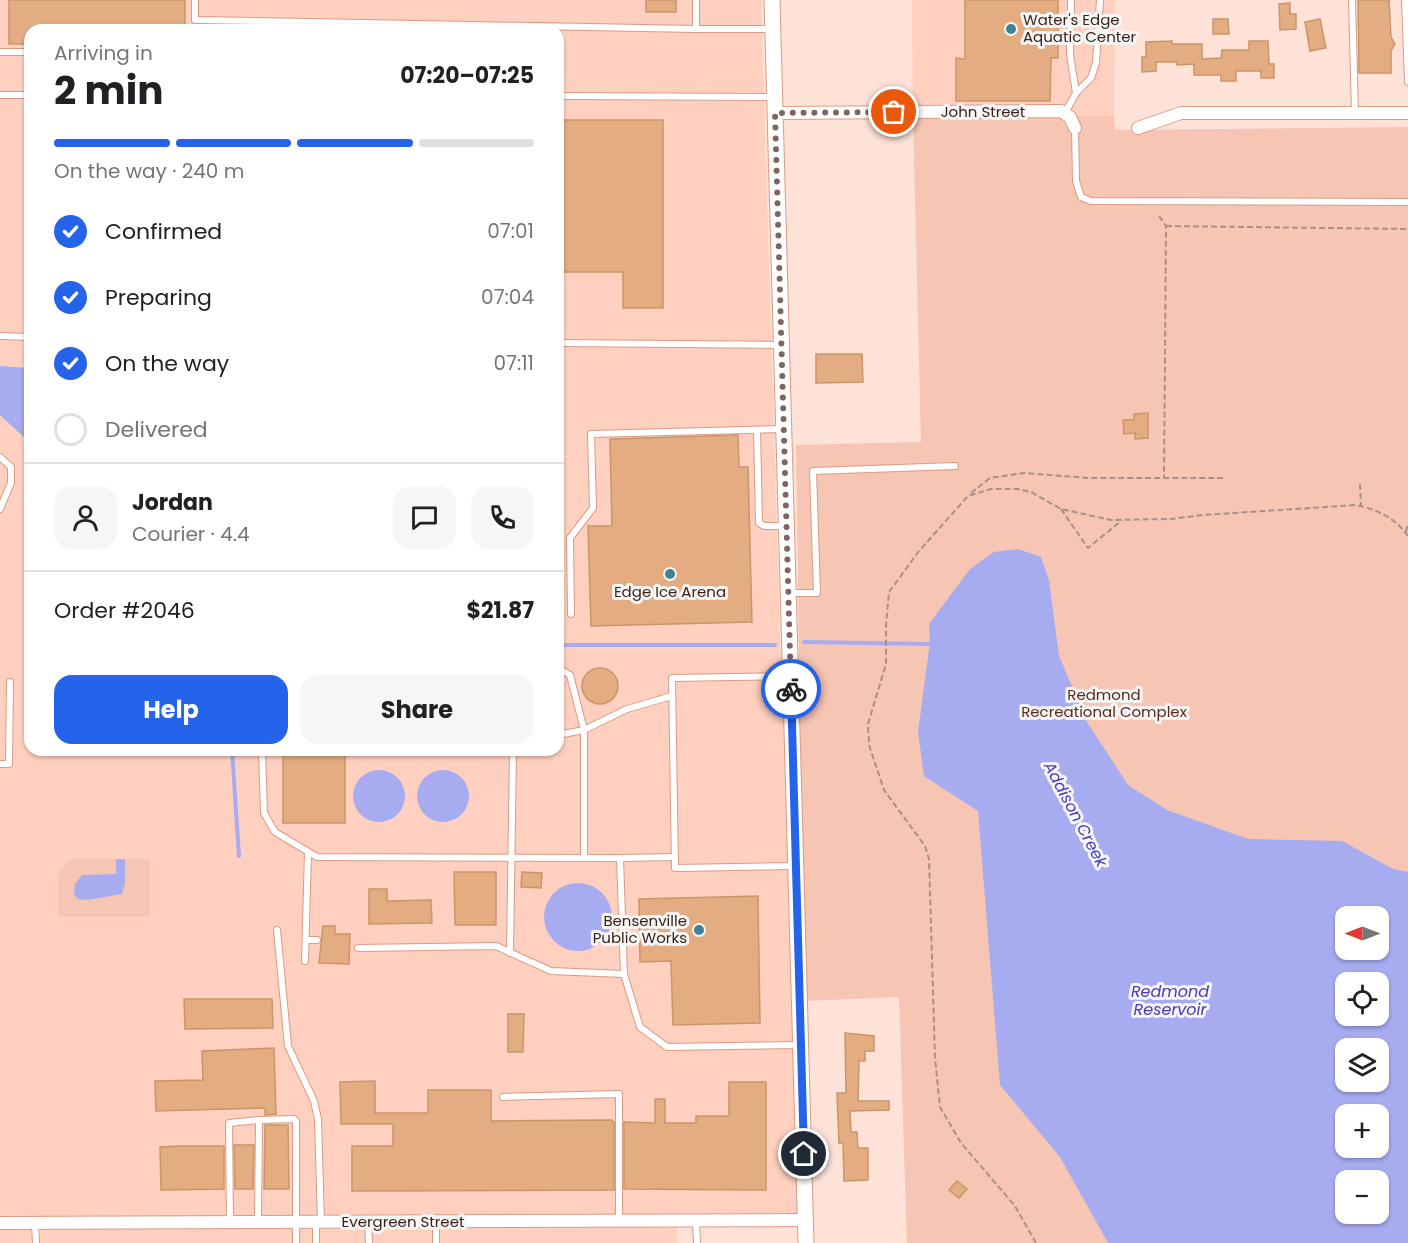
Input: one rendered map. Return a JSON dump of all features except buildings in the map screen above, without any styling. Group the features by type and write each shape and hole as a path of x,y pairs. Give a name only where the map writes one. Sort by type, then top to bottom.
{"street":[{"path":"772,0 806,1243"},
{"name":"John Street","path":"775,113 1061,111 1064,114"},
{"path":"1138,128 1181,113 1408,113"},
{"path":"1064,114 1070,117 1075,128"},
{"name":"Evergreen Street","path":"0,1223 806,1220"}],"lane":[{"path":"195,0 195,24"},
{"path":"696,0 696,29"},
{"path":"1071,0 1070,55 1076,93"},
{"path":"1064,114 1076,93 1092,78 1096,63 1100,1 1090,0"},
{"path":"1352,0 1355,113"},
{"path":"1405,0 1408,82"},
{"path":"195,20 418,24"},
{"path":"564,27 773,29"},
{"path":"0,52 24,52"},
{"path":"0,95 24,95"},
{"path":"564,96 774,97"},
{"path":"1075,128 1076,181 1081,197 1091,201 1408,202"},
{"path":"0,336 24,337"},
{"path":"564,343 781,345"},
{"path":"571,614 570,538 593,508 591,434 784,429"},
{"path":"757,430 759,523 764,526 786,526"},
{"path":"0,457 11,467 10,483 0,509"},
{"path":"788,593 817,593 813,471 956,466"},
{"path":"564,672 570,675 584,729 584,858"},
{"path":"790,676 672,678 675,868 795,866"},
{"path":"0,764 9,764 10,682"},
{"path":"564,734 584,729 627,709 672,696"},
{"path":"262,756 264,813 275,832 317,857 510,859 675,857"},
{"path":"510,953 513,756"},
{"path":"305,961 308,852"},
{"path":"620,858 624,974 640,1027 668,1047 801,1044"},
{"path":"277,930 288,1046 314,1101 318,1119 316,1243"},
{"path":"306,940 317,940"},
{"path":"358,948 496,946 551,971 624,974"},
{"path":"503,1097 619,1094 619,1222"},
{"path":"258,1222 259,1120"},
{"path":"230,1223 228,1123 259,1120 296,1121 296,1243"},
{"path":"696,1221 697,1243"},
{"path":"368,1222 369,1243"},
{"path":"436,1222 436,1243"},
{"path":"35,1223 36,1243"}],"path":[{"path":"1159,216 1166,226 1164,478"},
{"path":"1166,226 1408,229"},
{"path":"1036,1243 1015,1206 961,1143 940,1107 935,1067 929,859 925,846 884,790 869,745 868,724 886,664 887,603 896,580 968,496 982,482 999,475 1024,473 1088,478 1223,478"},
{"path":"1360,483 1360,506"},
{"path":"968,496 991,489 1018,489 1031,492 1062,509 1093,517 1121,520 1171,519 1203,514 1360,506 1394,520 1407,534"},
{"path":"1062,509 1088,548 1121,520"},
{"path":"1407,534 1408,523"}],"shaded area":[{"path":"0,0 761,0 780,635 803,1223 677,1225 677,1243 0,1243"},
{"path":"912,0 1115,0 1114,116 913,117"}],"green space":[{"name":"Redmond Recreational Complex","path":"1114,116 1115,130 1408,127 1408,1243 907,1243 899,997 804,1001 796,445 921,442 913,117"},
{"path":"70,859 150,859 150,917 58,917 58,874"}],"water":[{"path":"0,366 24,368 24,437 0,415"},
{"name":"Redmond Reservoir","path":"1018,549 1041,557 1049,580 1059,656 1087,722 1128,785 1167,810 1248,839 1342,841 1393,869 1408,872 1408,1243 1108,1243 1060,1157 1000,1085 978,811 924,776 918,732 930,642 929,624 970,569 994,552"},
{"path":"374,770 384,770 393,774 401,782 405,796 401,810 393,818 384,822 374,822 365,818 357,810 353,801 353,791 357,782 365,774"},
{"path":"438,770 448,770 457,774 465,782 469,796 465,810 457,818 448,822 438,822 429,818 421,810 417,801 417,791 421,782 429,774"},
{"path":"116,859 125,859 125,883 122,894 88,900 78,899 74,894 75,884 82,875 116,874"},
{"path":"571,883 585,883 597,888 607,898 612,917 607,936 597,946 585,951 571,951 559,946 549,936 544,924 544,910 549,898 559,888"}],"waterway":[{"name":"Addison Creek","path":"804,642 931,644"},
{"name":"Addison Creek","path":"564,645 775,645"},
{"name":"Addison Creek","path":"232,756 239,856"}],"way so far":[{"path":"791,689 775,113 894,112"}],"place":[{"name":"Water's Edge Aquatic Center","path":"1011,29"},
{"name":"Edge Ice Arena","path":"670,574"},
{"name":"Bensenville Public Works","path":"699,930"}],"route":[{"path":"791,689 804,1154"}]}
